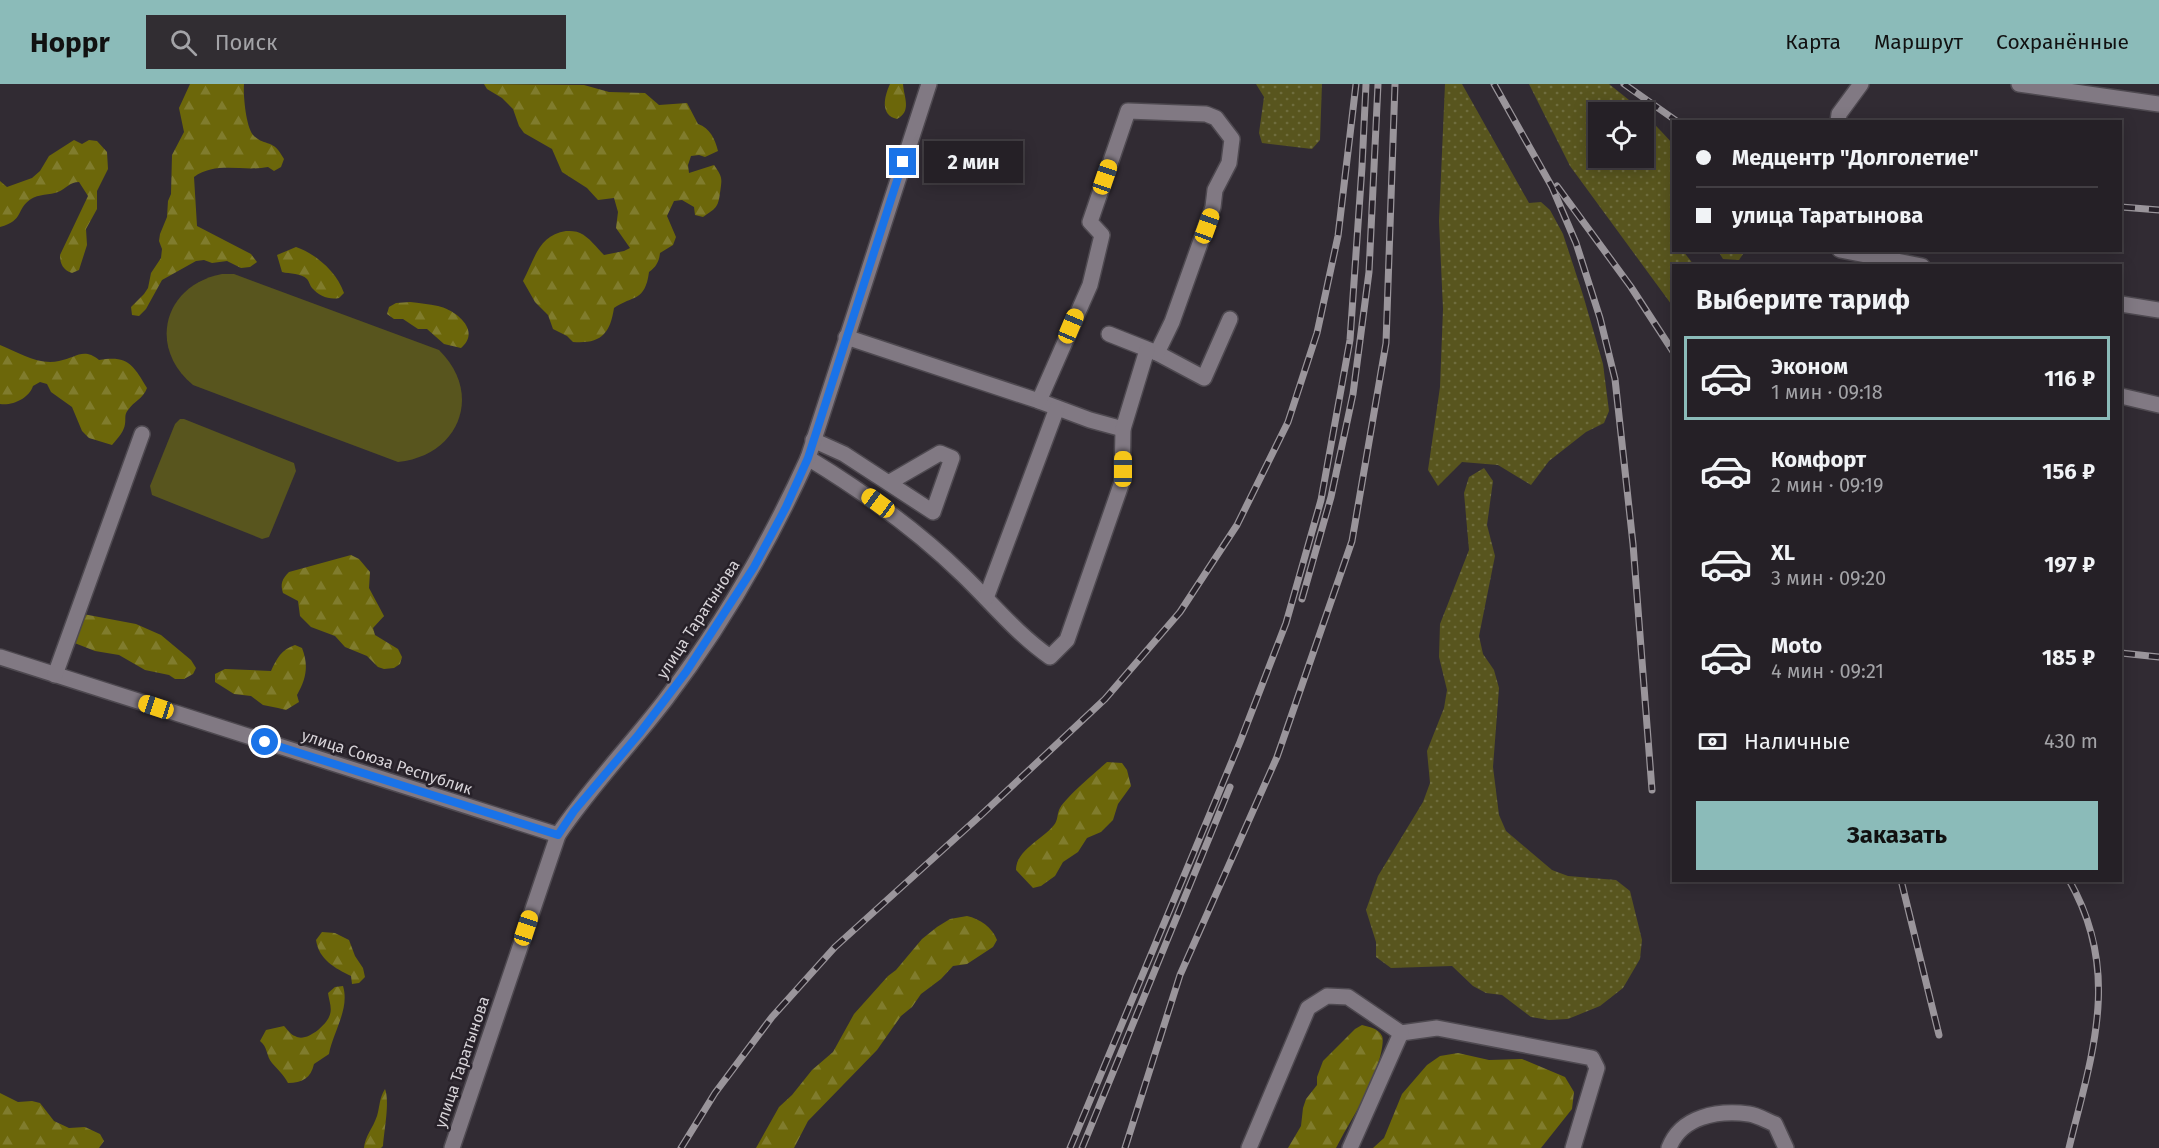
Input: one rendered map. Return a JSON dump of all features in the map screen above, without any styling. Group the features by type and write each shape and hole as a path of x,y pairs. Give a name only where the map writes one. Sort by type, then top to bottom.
{"street":[{"name":"улица Таратынова","path":"452,1148 558,835 574,811 666,699 718,624 754,567 786,507 808,458 929,84"},
{"path":"1838,120 1839,114 1861,84"},
{"path":"2019,84 2159,104"},
{"path":"808,458 843,479 930,544 1020,633 1050,657 1060,649 1067,640 1122,482 1123,429 1152,352 1172,322 1210,217 1215,190 1229,163 1232,139 1216,118 1206,114 1128,111 1090,222 1102,235 1090,285 1039,400"},
{"path":"1850,252 1912,264"},
{"path":"2122,304 2159,310"},
{"path":"1109,334 1204,378 1230,319"},
{"path":"846,337 1123,429"},
{"path":"2122,396 2159,405"},
{"path":"986,598 1057,408"},
{"path":"55,675 142,435"},
{"path":"813,440 844,454 890,482"},
{"name":"улица Союза Республик","path":"0,657 558,835"},
{"path":"1249,1148 1308,1008 1327,996 1348,997 1401,1033 1437,1028 1592,1058 1597,1068 1573,1148"},
{"path":"1350,1148 1401,1033"},
{"path":"1669,1148 1681,1128 1705,1115 1722,1114 1750,1114 1775,1124 1786,1148"}],"shaded area":[{"path":"1256,84 1322,84 1320,140 1312,149 1262,143 1259,133 1264,97"},
{"path":"1445,84 1462,84 1529,203 1541,202 1550,210 1563,234 1603,364 1609,411 1604,423 1586,432 1549,461 1531,485 1498,465 1462,462 1438,486 1428,470 1440,387 1443,309 1439,221"},
{"path":"1529,84 1609,84 1632,102 1588,102 1588,168 1654,168 1654,124 1672,143 1672,252 1684,252 1693,264 1672,264 1672,305 1570,166"},
{"path":"1719,252 1744,252 1739,260 1723,259"},
{"path":"222,274 234,274 439,350 453,367 460,385 462,403 458,420 450,436 436,448 419,457 398,462 193,385 179,370 170,353 167,336 168,319 175,304 187,291 202,280"},
{"path":"180,419 294,463 296,471 269,537 262,539 152,495 150,486 175,424"},
{"path":"1484,468 1493,481 1487,525 1495,556 1479,636 1483,654 1494,670 1499,688 1493,767 1499,815 1506,831 1552,870 1568,876 1616,880 1630,891 1642,940 1640,959 1623,988 1600,1006 1568,1019 1549,1020 1531,1017 1502,995 1486,993 1473,986 1452,966 1391,968 1376,957 1376,942 1366,910 1378,876 1423,802 1430,783 1427,751 1444,708 1447,690 1439,657 1440,624 1469,550 1464,493 1469,477"}],"green space":[{"path":"190,84 244,84 246,112 251,132 258,139 273,145 284,159 281,167 274,171 268,167 220,168 202,172 194,177 197,226 251,254 257,262 250,267 241,268 227,261 212,263 204,260 196,261 162,280 146,309 139,316 132,315 131,307 148,288 151,273 161,258 162,249 159,241 167,217 171,194 172,155 184,132 179,108"},
{"path":"484,84 584,85 609,92 645,93 659,105 687,103 698,124 706,128 714,138 718,151 705,157 691,156 688,165 689,173 714,165 721,181 717,205 703,217 695,215 694,207 682,200 674,201 667,216 676,237 673,245 660,253 657,264 649,272 645,288 641,293 614,308 607,331 597,339 573,342 553,329 548,315 535,302 523,281 538,250 543,243 557,233 575,231 580,233 604,255 630,248 616,228 618,212 614,198 598,200 587,188 562,172 552,149 524,133 513,109 502,98 487,89"},
{"path":"890,84 903,84 906,108 902,116 897,119 888,114 885,105"},
{"path":"74,140 82,144 89,140 97,141 107,152 108,169 97,191 97,209 86,229 87,245 79,270 72,273 63,266 60,255 88,196 79,182 58,192 31,199 17,218 0,227 0,181 7,187 32,178 40,171 49,156"},
{"path":"296,247 311,254 331,271 344,293 339,298 328,298 321,295 312,288 305,277 282,272 277,255"},
{"path":"410,302 438,306 452,312 468,328 467,341 461,348 444,344 427,329 418,329 403,319 394,319 387,314 389,307 396,303"},
{"path":"0,345 44,362 59,361 79,354 88,354 99,360 123,360 133,367 147,388 130,407 123,430 112,445 89,438 82,431 72,407 51,392 47,384 40,382 20,400 10,404 0,404"},
{"path":"351,555 359,559 370,572 369,588 384,616 373,628 375,635 398,649 402,657 400,664 394,668 378,667 367,656 345,647 335,636 311,627 300,616 298,601 283,593 282,582 289,572"},
{"path":"83,614 136,624 161,635 191,660 196,668 193,674 184,679 175,679 169,675 145,670 119,655 95,651 72,642"},
{"path":"295,645 302,648 306,672 297,695 299,702 286,710 263,705 251,696 234,694 215,682 215,674 225,669 271,671 280,655"},
{"path":"1107,762 1122,763 1127,770 1131,786 1118,804 1113,820 1101,832 1087,838 1078,852 1063,862 1055,876 1041,886 1033,888 1016,870 1020,857 1054,825 1060,808 1069,797"},
{"path":"967,916 989,927 997,940 993,947 967,964 953,966 941,979 921,994 912,1007 901,1016 877,1050 808,1121 794,1148 756,1148 779,1107 812,1070 833,1052 854,1014 888,976 896,970 922,939 937,927 950,919"},
{"path":"322,932 335,933 349,940 363,968 365,977 359,983 352,984 351,976 334,966 320,953 316,940"},
{"path":"343,986 345,995 343,1012 329,1054 314,1064 311,1073 305,1079 288,1083 270,1060 260,1041 266,1030 284,1026 299,1038 310,1035 324,1025 329,1017 331,1008 328,993 335,987"},
{"path":"1362,1025 1376,1030 1382,1036 1381,1054 1370,1086 1336,1148 1288,1148 1301,1126 1306,1099 1317,1085 1317,1077 1323,1061 1355,1029"},
{"path":"1458,1053 1489,1060 1522,1059 1565,1077 1574,1092 1572,1109 1541,1148 1373,1148 1384,1138 1402,1094 1427,1065 1440,1056"},
{"path":"385,1089 387,1109 383,1146 364,1148 377,1116"},
{"path":"0,1093 18,1102 40,1103 54,1121 69,1128 85,1127 100,1134 104,1141 99,1148 0,1148"}],"railway":[{"path":"681,1148 715,1093 772,1017 835,947 1105,699 1180,612 1237,525 1288,422 1317,333 1338,236 1356,84"},
{"path":"1070,1148 1240,742 1286,623 1321,500 1350,340 1366,84"},
{"path":"1302,599 1331,497 1353,394 1369,272 1378,84"},
{"path":"1125,1148 1180,975 1277,757 1352,541 1386,343 1395,84"},
{"path":"1494,84 1552,187 1576,243 1600,318 1615,379 1633,544 1652,790"},
{"path":"1624,84 1675,120"},
{"path":"1557,186 1631,287 1672,350"},
{"path":"2122,207 2159,210"},
{"path":"2122,653 2159,657"},
{"path":"1082,1148 1230,787"},
{"path":"1901,882 1939,1035"},
{"path":"2069,1148 2086,1079 2098,1013 2095,947 2085,914 2070,882"}],"route":[{"path":"265,742 558,835 574,811 639,734 686,672 754,567 786,507 808,458 903,162"}]}
